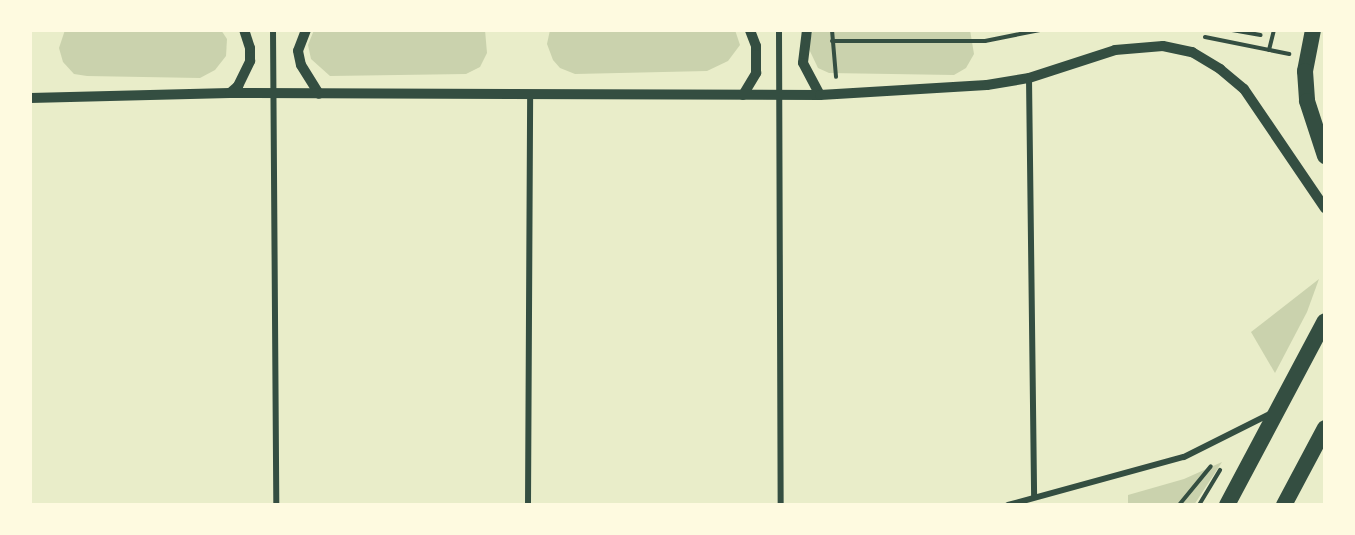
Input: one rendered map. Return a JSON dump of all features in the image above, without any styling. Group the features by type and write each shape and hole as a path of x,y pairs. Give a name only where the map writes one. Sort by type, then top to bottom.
{"highway":[{"path":"1313,30 1305,71 1307,101 1325,156"},
{"path":"1227,505 1325,321"},
{"path":"1284,505 1325,428"}],"street":[{"path":"230,93 238,86 250,61 250,48 244,30"},
{"path":"273,30 276,505"},
{"path":"306,30 298,51 300,65 319,94"},
{"path":"743,95 752,83 757,58 750,30"},
{"path":"779,30 781,505"},
{"path":"807,30 803,63 820,95"},
{"path":"30,99 230,93 820,95 837,92 987,85 1029,78 1135,46 1163,46 1192,52 1220,69 1244,89 1325,208"},
{"path":"1029,78 1034,497"},
{"path":"528,505 530,93"},
{"path":"1008,505 1184,457 1244,430 1279,409"}],"path":[{"path":"832,30 837,92"},
{"path":"832,41 985,41 1040,30"},
{"path":"1233,30 1261,35"},
{"path":"1269,50 1274,30"},
{"path":"1201,37 1292,55"},
{"path":"1179,505 1211,466"}],"green space":[{"path":"65,30 221,30 227,39 226,56 215,70 200,78 74,74 63,62 59,48"},
{"path":"314,30 485,30 487,53 480,67 466,74 330,76 311,59 308,45"},
{"path":"550,30 735,30 740,45 728,61 707,71 575,74 560,68 553,60 547,44"},
{"path":"813,30 970,30 974,54 966,68 954,75 829,73 818,68 808,47"},
{"path":"1319,279 1307,312 1275,373 1251,332"},
{"path":"1222,462 1194,505 1128,505 1128,495 1184,479"}]}
